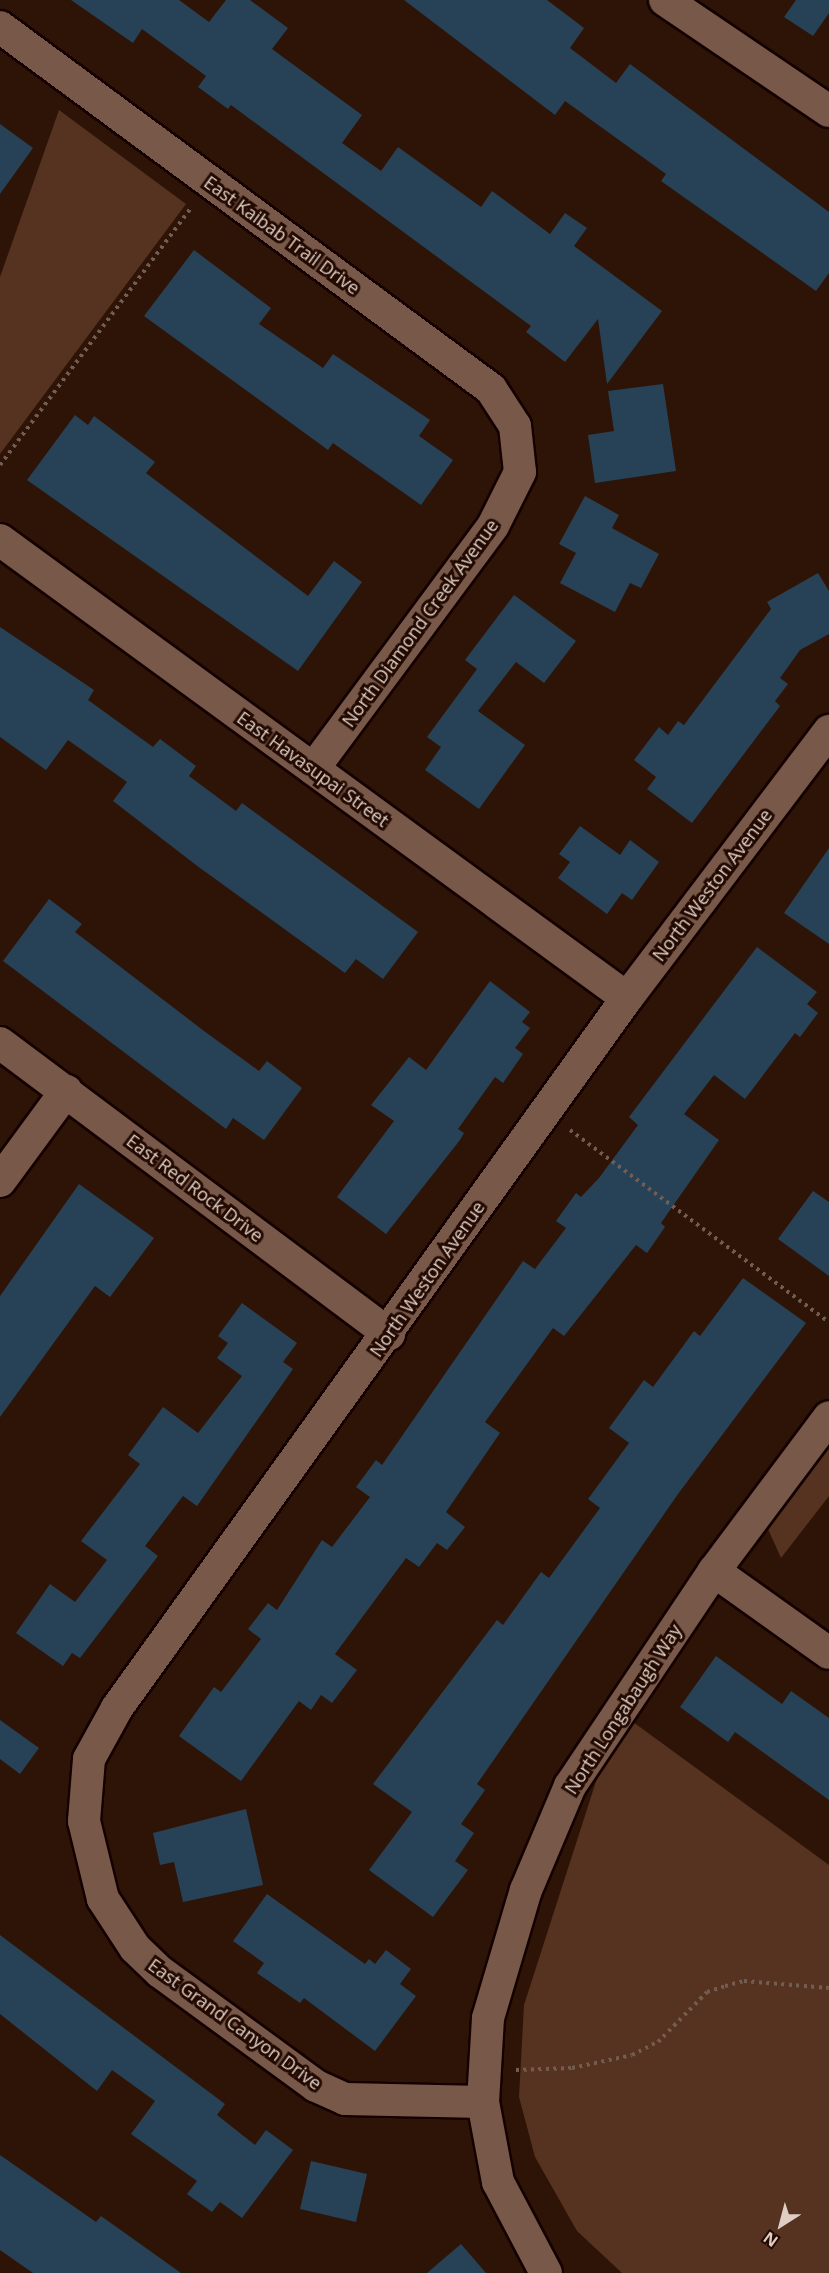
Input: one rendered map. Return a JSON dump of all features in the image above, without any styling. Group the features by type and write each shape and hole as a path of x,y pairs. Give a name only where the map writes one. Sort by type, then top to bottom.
{"street":[{"path":"665,0 698,10 829,111"},
{"name":"East Kaibab Trail Drive","path":"0,27 491,389 515,426 519,472"},
{"name":"North Diamond Creek Avenue","path":"313,769 494,526 519,472"},
{"name":"East Havasupai Street","path":"0,540 627,998"},
{"name":"North Weston Avenue","path":"88,1851 84,1788 89,1760 101,1732 389,1334 627,998 829,731"},
{"name":"East Red Rock Drive","path":"0,1043 389,1334"},
{"path":"0,1181 66,1091"},
{"name":"North Longabaugh Way","path":"546,2273 498,2182 483,2102 483,2069 488,2018 526,1890 570,1786 714,1571 829,1417"},
{"path":"714,1571 829,1653"},
{"name":"East Grand Canyon Drive","path":"88,1851 103,1899 135,1948 316,2086 372,2103 483,2102"}],"path":[{"path":"0,465 210,182"},
{"path":"546,1112 829,1322"},
{"path":"483,2069 572,2068 632,2055 658,2042 706,1992 725,1986 744,1982 829,1988"}],"shaded area":[{"path":"59,110 186,204 0,454 0,277"},
{"path":"829,1447 829,1496 781,1558 768,1529"},
{"path":"633,1722 829,1865 829,2273 622,2273 577,2231 535,2157 519,2097 524,2005 599,1772"}],"building":[{"path":"71,0 179,0 209,22 226,0 250,0 288,28 272,49 362,115 342,143 381,171 398,147 481,207 492,191 550,234 565,213 587,228 574,246 662,311 607,384 598,319 565,362 526,332 531,326 231,105 228,109 198,87 206,76 142,29 133,43"},
{"path":"404,0 547,0 584,28 570,48 616,83 630,64 829,212 829,273 816,291 661,181 666,174 565,101 555,115"},
{"path":"796,0 829,0 829,13 813,36 784,17"},
{"path":"0,124 33,148 0,194"},
{"path":"194,250 271,308 259,324 323,368 333,354 430,420 419,436 453,460 421,505 333,443 328,450 144,316"},
{"path":"663,384 676,471 595,483 588,435 614,431 608,391"},
{"path":"75,415 88,425 94,416 155,462 146,473 308,596 334,561 362,582 298,671 27,480"},
{"path":"585,496 619,515 612,528 659,554 641,588 630,583 615,612 560,583 576,553 559,544"},
{"path":"818,573 829,591 829,634 800,650 780,678 788,684 775,701 780,706 692,823 647,789 656,777 634,760 659,727 668,735 678,721 684,725 771,609 767,602"},
{"path":"514,595 576,641 544,683 516,662 478,711 525,745 479,809 425,770 441,747 427,737 477,669 465,660"},
{"path":"0,627 94,690 88,700 153,747 160,739 196,766 189,776 236,811 242,803 418,932 383,979 356,959 345,973 196,865 113,801 127,782 68,740 46,770 0,737"},
{"path":"580,826 620,855 630,840 659,862 632,900 622,893 607,914 558,878 570,862 559,854"},
{"path":"829,848 829,944 784,913"},
{"path":"49,899 82,924 75,932 204,1031 259,1071 267,1061 302,1088 264,1140 233,1118 226,1129 3,961"},
{"path":"757,947 817,992 807,1004 818,1013 800,1037 795,1033 745,1099 714,1075 684,1114 719,1140 661,1223 665,1227 647,1253 636,1245 564,1336 553,1328 485,1422 500,1433 446,1512 465,1527 447,1550 437,1543 419,1567 406,1558 335,1654 357,1670 332,1703 321,1695 311,1710 299,1701 241,1781 179,1736 214,1687 221,1692 261,1639 248,1629 268,1603 277,1610 322,1540 332,1547 370,1497 356,1487 376,1460 382,1465 523,1261 535,1269 566,1228 556,1221 576,1193 581,1197 599,1178 638,1125 629,1117"},
{"path":"490,981 530,1012 522,1022 530,1028 515,1048 523,1054 503,1083 495,1077 458,1129 464,1133 460,1140 386,1234 337,1197 394,1121 371,1105 409,1057 426,1070"},
{"path":"79,1184 154,1238 110,1297 95,1286 0,1417 0,1296"},
{"path":"813,1191 829,1202 829,1276 778,1239"},
{"path":"743,1278 806,1323 678,1494 477,1784 485,1790 461,1824 474,1833 455,1861 468,1870 433,1917 369,1870 412,1812 373,1784 497,1620 503,1625 541,1572 549,1578 600,1508 588,1499 629,1443 609,1428 644,1380 653,1387 694,1331 700,1336"},
{"path":"242,1303 297,1343 283,1362 293,1369 197,1506 183,1496 145,1546 158,1556 80,1658 72,1653 63,1666 16,1633 50,1584 75,1602 107,1560 81,1541 140,1464 128,1455 163,1407 198,1433 242,1376 217,1358 228,1343 218,1336"},
{"path":"716,1656 782,1704 791,1691 829,1718 829,1800 735,1732 728,1742 680,1707"},
{"path":"0,1720 39,1748 20,1774 0,1759"},
{"path":"246,1809 263,1885 183,1902 174,1862 160,1865 153,1833"},
{"path":"267,1894 365,1964 369,1959 375,1964 386,1950 411,1969 400,1984 416,1996 375,2051 304,1998 300,2003 257,1973 264,1963 233,1941"},
{"path":"0,1935 225,2104 217,2115 255,2145 266,2130 293,2150 242,2218 220,2202 212,2212 187,2194 197,2181 131,2134 155,2101 112,2070 97,2091 0,2014"},
{"path":"0,2155 96,2222 101,2216 181,2273 33,2273 0,2250"},
{"path":"311,2161 367,2174 356,2222 300,2209"},
{"path":"461,2244 486,2273 427,2273"}]}
